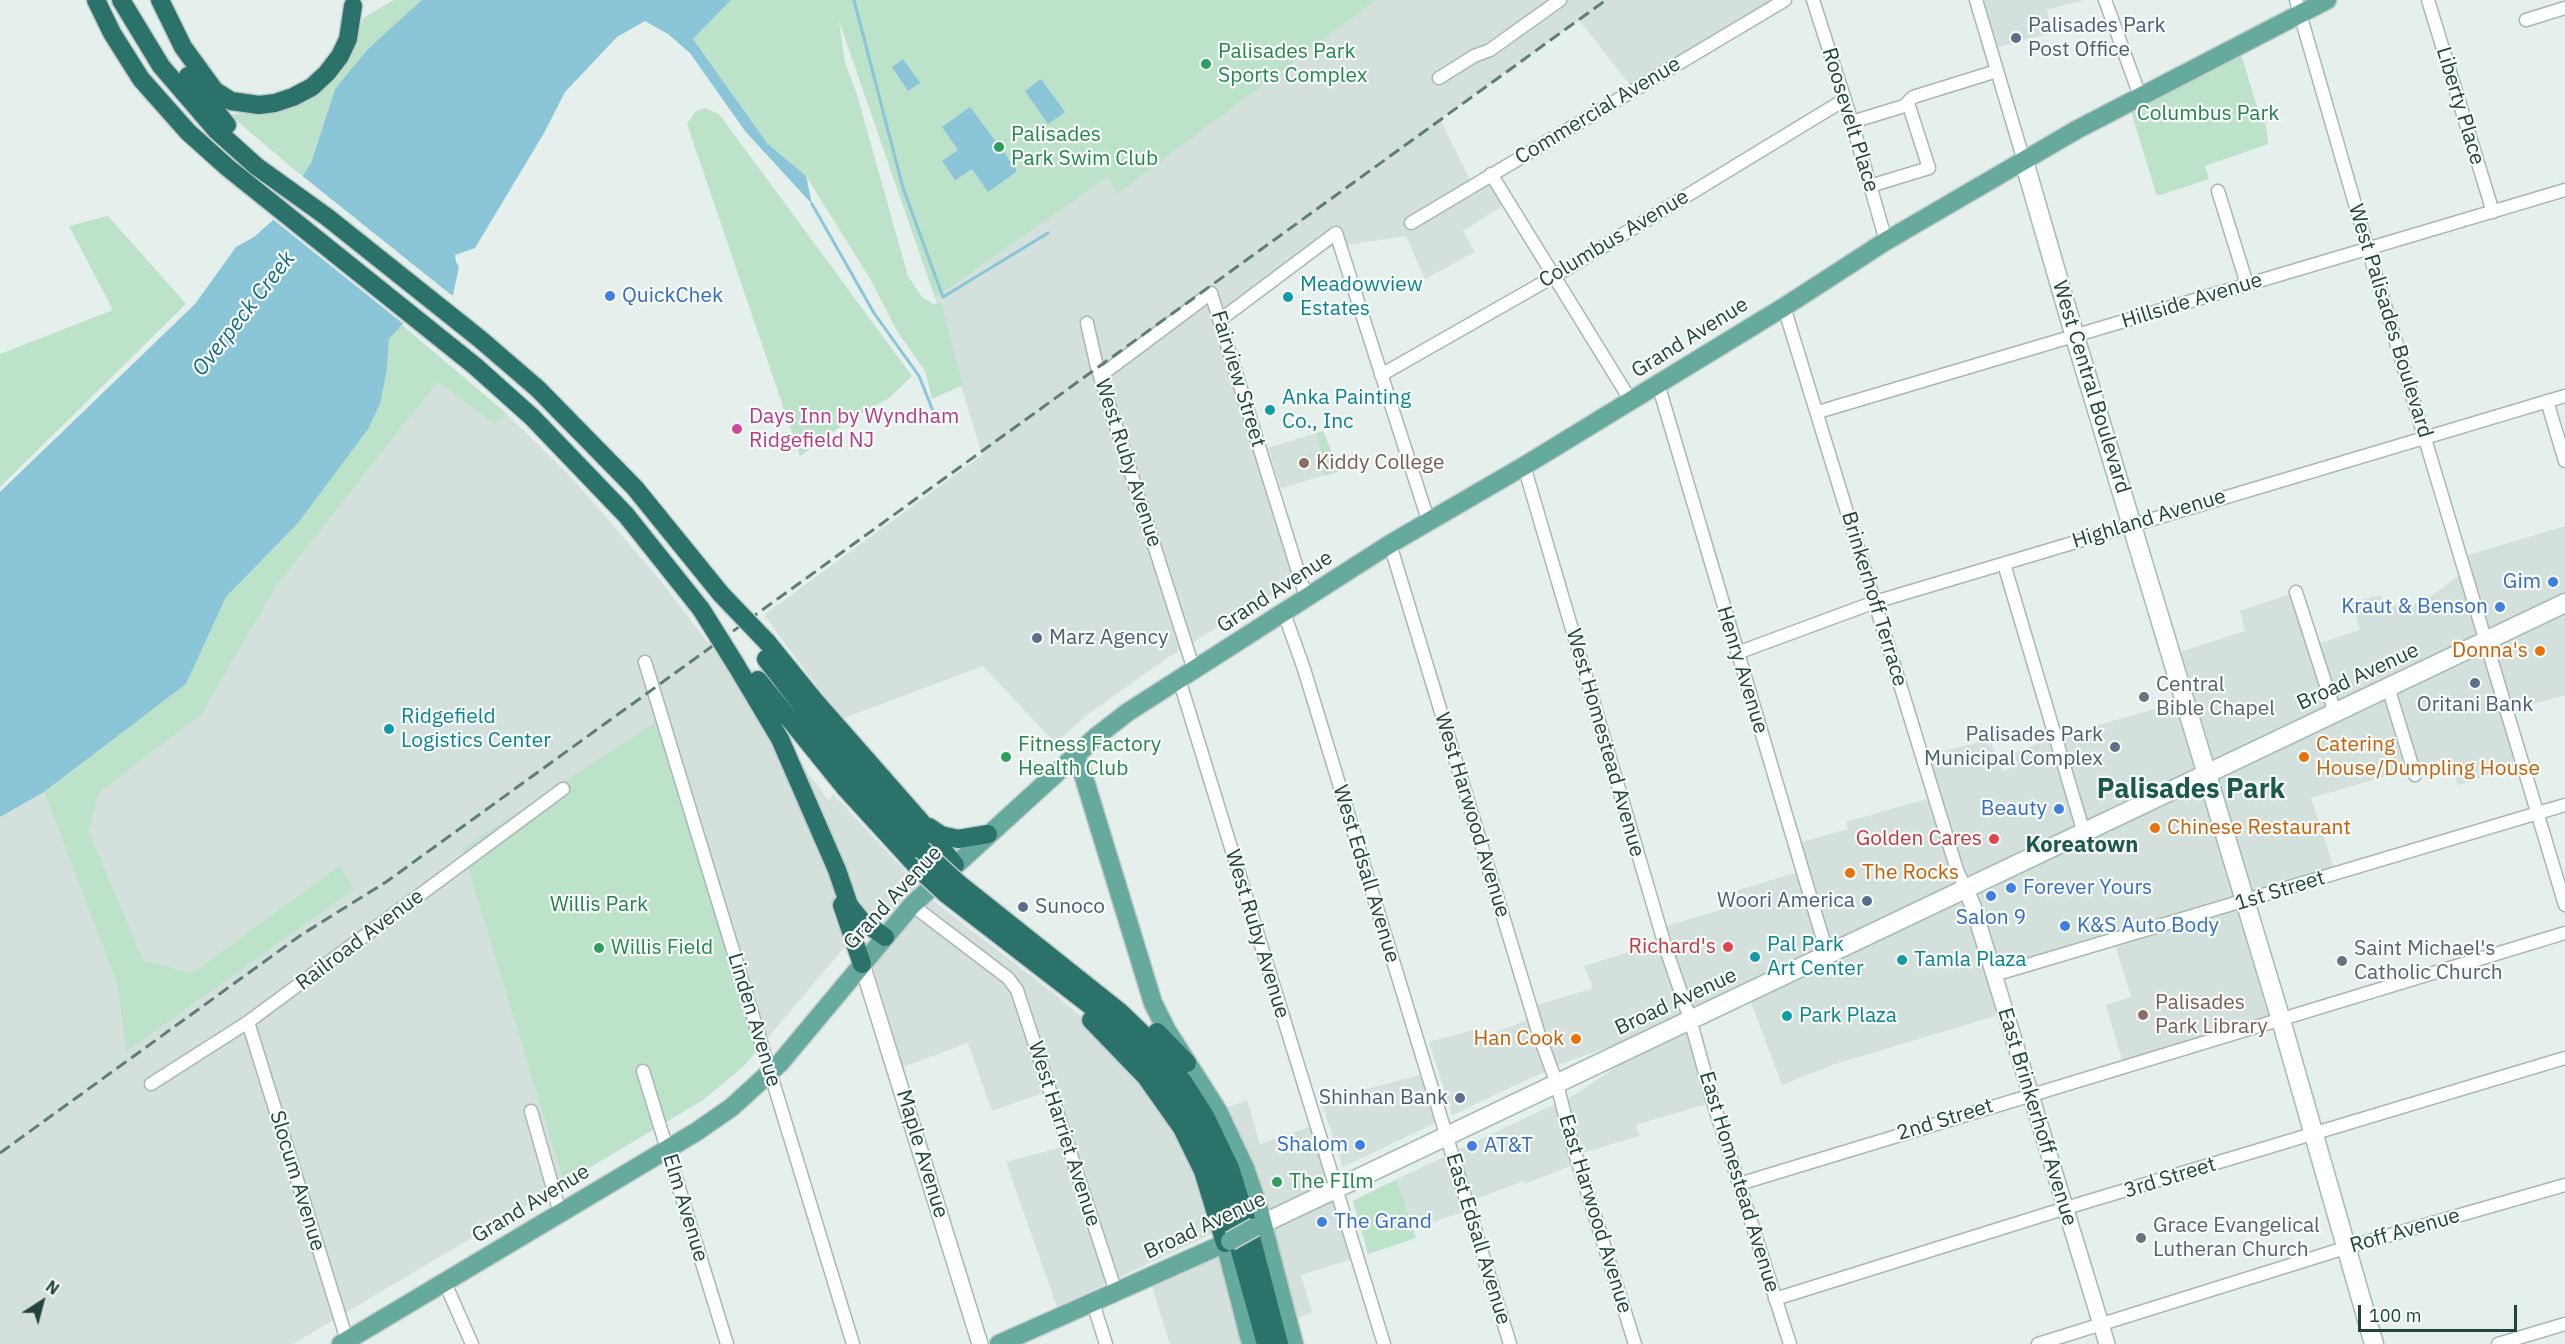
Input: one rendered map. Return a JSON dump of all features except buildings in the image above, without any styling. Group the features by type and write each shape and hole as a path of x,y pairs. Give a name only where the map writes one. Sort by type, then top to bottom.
{"highway":[{"path":"83,0 119,58 141,78 188,132 244,181 433,332 511,398 579,464 639,530 739,662 834,775 921,872 952,888 1126,1003 1187,1063"},
{"path":"96,0 112,33 141,78"},
{"path":"122,0 150,50 184,96 216,130 260,162 453,317 531,383 596,446 648,502 763,645 922,823 955,865"},
{"path":"148,0 173,53 194,84 260,162"},
{"path":"160,0 183,47 215,91 231,101 259,105 293,97 312,87 327,73 340,56 348,39 353,3"},
{"path":"763,645 823,734 952,888 1033,961 1098,1011 1133,1042 1170,1085 1208,1150 1225,1195 1266,1344"},
{"path":"739,662 780,739 824,839 851,909 861,920 885,937"},
{"path":"922,823 952,838 969,838 988,834"},
{"path":"824,839 862,964"},
{"path":"1032,941 1134,1025 1173,1068 1195,1099 1222,1150 1236,1186 1279,1344"},
{"path":"1033,961 1068,999 1123,1051 1166,1102 1186,1134 1203,1171 1227,1242"}],"main road":[{"name":"Grand Avenue","path":"344,1342 667,1149 732,1107 770,1073 912,905 988,834 1118,720 1390,544 1524,466 1784,307 1886,241 2298,7 2327,0"},
{"name":"West Central Boulevard","path":"2024,161 2281,1020 2312,1135 2374,1344"},
{"name":"Broad Avenue","path":"999,1344 1227,1242 1446,1135 1828,956 2565,603"},
{"path":"1075,756 1082,771 1153,1003 1232,1136 1250,1181 1259,1225 1294,1344"},
{"path":"1227,1242 1251,1344"}],"street":[{"path":"1439,78 1474,56 1490,50 1560,0"},
{"name":"Commercial Avenue","path":"1411,223 1785,0"},
{"name":"Roosevelt Place","path":"1812,0 1852,122 1886,241"},
{"name":"West Central Boulevard","path":"1976,0 2024,161"},
{"path":"2105,0 2140,96"},
{"name":"Liberty Place","path":"2428,0 2493,212"},
{"name":"West Palisades Boulevard","path":"2298,7 2368,249 2565,905"},
{"path":"2526,20 2565,8"},
{"path":"1852,122 1905,106 1913,97 1997,71"},
{"name":"Columbus Avenue","path":"1381,375 1553,277 1844,100"},
{"path":"1870,186 1929,168 1908,103"},
{"path":"1491,174 1631,400"},
{"name":"Hillside Avenue","path":"1818,412 2565,190"},
{"path":"2218,191 2247,284"},
{"path":"1220,320 1336,233 1429,523"},
{"name":"Fairview Street","path":"1100,376 1211,293 1306,597"},
{"name":"Brinkerhoff Terrace","path":"1784,307 1957,870 1966,890"},
{"name":"West Ruby Avenue","path":"1088,323 1100,376 1315,1125 1337,1188 1384,1344"},
{"name":"Henry Avenue","path":"1658,384 1828,956"},
{"name":"Highland Avenue","path":"1737,652 1875,603 2565,396"},
{"path":"2547,401 2565,461"},
{"name":"West Homestead Avenue","path":"1524,466 1666,950 1690,1019"},
{"name":"West Harwood Avenue","path":"1390,544 1537,1028 1557,1084"},
{"path":"2004,564 2084,833"},
{"path":"2296,592 2335,713"},
{"name":"West Edsall Avenue","path":"1284,613 1304,669 1446,1135"},
{"name":"Linden Avenue","path":"645,662 853,1344"},
{"path":"2388,687 2415,775"},
{"name":"Railroad Avenue","path":"152,1084 248,1022 563,789"},
{"name":"1st Street","path":"1994,975 2565,805"},
{"name":"East Brinkerhoff Avenue","path":"1966,890 1973,906 2107,1344"},
{"name":"West Harriet Avenue","path":"912,905 1008,978 1018,993 1116,1292"},
{"name":"2nd Street","path":"1738,1184 2565,933"},
{"name":"Maple Avenue","path":"862,964 980,1344"},
{"name":"East Homestead Avenue","path":"1690,1019 1738,1184 1790,1344"},
{"name":"Slocum Avenue","path":"248,1022 344,1342"},
{"name":"3rd Street","path":"1775,1299 2066,1208 2565,1058"},
{"name":"Elm Avenue","path":"643,1071 727,1344"},
{"name":"East Harwood Avenue","path":"1557,1084 1571,1140 1635,1344"},
{"path":"531,1111 560,1213"},
{"name":"East Edsall Avenue","path":"1446,1135 1510,1344"},
{"name":"Roff Avenue","path":"2038,1344 2345,1248 2565,1185"},
{"path":"445,1283 472,1344"},
{"path":"1093,1303 1106,1344"},
{"path":"2498,1344 2565,1323"}],"shaded area":[{"path":"1375,0 1785,0 1634,90 1579,20 1440,119 1474,188 1494,177 1510,201 1463,231 1475,252 1425,279 1406,236 1327,248 1221,326 1297,579 1167,658 1086,716 1055,743 983,666 841,719 764,615 982,455 935,298 1108,177 1117,193"},
{"path":"1977,0 2085,0 2046,10 2054,32 1991,49"},
{"path":"438,382 494,424 506,413 573,479 660,580 829,801 833,794 932,900 1058,997 1085,1020 1132,1070 1183,1142 1215,1228 1211,1234 1057,1307 1006,1162 1062,1147 1043,1093 992,1111 968,1043 903,1067 873,967 894,943 857,911 853,937 760,1047 462,849 564,1183 293,1344 0,1344 0,817 44,792 117,984 126,1052 354,890 340,865 192,973 143,960 89,831 99,793 201,715 277,585"},
{"name":"Kiddy College","path":"1323,431 1339,471 1281,488 1268,448"},
{"path":"2565,526 2565,695 2508,711 2523,763 2458,785 2449,758 2311,798 2336,874 2245,901 2281,1020 2124,1067 2106,1005 2131,997 2114,941 1994,975 2005,1013 1835,1064 1782,1085 1748,994 1690,1019 1713,1102 1636,1125 1640,1136 1575,1155 1577,1163 1525,1184 1524,1181 1467,1202 1470,1210 1413,1228 1397,1179 1574,1095 1687,1020 1563,1063 1452,1115 1429,1042 1477,1029 1480,1038 1533,1018 1530,1007 1591,989 1592,985 1584,966 1663,942 1660,928 1730,907 1725,894 1802,871 1795,844 1848,829 1846,822 1934,797 1922,756 1990,740 2003,771 2018,765 2014,753 2055,737 2184,701 2171,655 2245,631 2240,611 2296,592 2314,645 2360,630 2352,602 2381,595 2386,609 2403,603 2405,608 2427,599 2465,571 2461,557"},
{"path":"1420,1075 1435,1123 1343,1167 1321,1101"},
{"path":"1247,1100 1260,1144 1315,1125 1358,1257 1301,1275 1312,1312 1288,1322 1218,1111"},
{"path":"1225,1243 1251,1344 1170,1344 1149,1277"}],"green space":[{"path":"394,0 422,0 335,89 311,163 302,176 230,115 289,106 319,95 355,46 363,18"},
{"path":"731,0 1376,0 1117,194 1108,177 935,298 839,21 845,63 857,95 908,276 922,297 933,304 941,303 963,385 932,399 925,371 897,331 869,277 806,176 767,143 693,39"},
{"name":"Columbus Park","path":"2238,44 2260,117 2263,117 2267,130 2268,144 2205,166 2209,179 2157,196 2128,102"},
{"path":"704,108 719,114 912,376 889,398 848,421 800,456 687,124 695,112"},
{"path":"108,216 186,304 0,487 0,354 113,310 69,226"},
{"path":"402,325 506,413 494,424 438,382 277,585 201,715 99,793 89,831 143,960 192,973 340,865 354,890 126,1052 117,984 44,792 186,684 226,597 298,523 387,369 389,339"},
{"path":"1323,431 1339,471 1325,476 1318,456 1322,454 1302,458 1321,452 1316,433"},
{"name":"Willis Park","path":"665,716 760,1047 744,1066 703,1100 564,1183 462,849"},
{"path":"1397,1179 1416,1238 1368,1254 1353,1201"}],"water":[{"name":"Overpeck Creek","path":"422,0 731,0 693,39 767,143 806,176 812,204 745,131 690,53 668,34 645,21 617,37 565,92 544,133 475,248 455,255 459,267 453,295 442,293 402,325 389,339 387,369 380,404 368,429 298,523 226,597 186,684 44,792 0,817 0,492 195,304 236,247 254,237 272,221 311,163 335,89 368,49"},
{"path":"903,59 920,83 908,91 892,67"},
{"path":"1041,79 1065,112 1048,124 1025,91"},
{"path":"970,107 1016,169 1016,172 988,192 972,169 955,180 942,161 958,150 942,127"}],"pier":[{"path":"300,174 455,298 443,297 406,326 271,218"}],"waterway":[{"path":"854,0 903,188 943,297 1048,233"},
{"path":"812,204 874,313 919,376 937,421"}],"railway":[{"path":"0,1153 301,935 386,882 1606,0"}],"place":[{"name":"Palisades Park Post Office","path":"2016,38"},
{"name":"Palisades Park Sports Complex","path":"1206,64"},
{"name":"Palisades Park Swim Club","path":"999,147"},
{"name":"QuickChek","path":"610,296"},
{"name":"Meadowview Estates","path":"1288,297"},
{"name":"Anka Painting Co., Inc","path":"1270,410"},
{"name":"Days Inn by Wyndham Ridgefield NJ","path":"737,429"},
{"name":"Kiddy College","path":"1304,463"},
{"name":"Gim","path":"2553,582"},
{"name":"Kraut & Benson","path":"2500,607"},
{"name":"Marz Agency","path":"1037,638"},
{"name":"Donna's","path":"2540,651"},
{"name":"Oritani Bank","path":"2475,683"},
{"name":"Central Bible Chapel","path":"2144,697"},
{"name":"Ridgefield Logistics Center","path":"389,729"},
{"name":"Palisades Park Municipal Complex","path":"2115,747"},
{"name":"Fitness Factory Health Club","path":"1006,757"},
{"name":"Catering House/Dumpling House","path":"2304,757"},
{"name":"Beauty","path":"2059,809"},
{"name":"Chinese Restaurant","path":"2155,828"},
{"name":"Golden Cares","path":"1994,839"},
{"name":"The Rocks","path":"1850,873"},
{"name":"Forever Yours","path":"2011,888"},
{"name":"Salon 9","path":"1991,896"},
{"name":"Woori America","path":"1867,901"},
{"name":"Sunoco","path":"1023,907"},
{"name":"K&S Auto Body","path":"2065,926"},
{"name":"Richard's","path":"1728,947"},
{"name":"Willis Field","path":"599,948"},
{"name":"Pal Park Art Center","path":"1755,957"},
{"name":"Tamla Plaza","path":"1902,960"},
{"name":"Saint Michael's Catholic Church","path":"2342,961"},
{"name":"Palisades Park Library","path":"2143,1015"},
{"name":"Park Plaza","path":"1787,1016"},
{"name":"Han Cook","path":"1576,1039"},
{"name":"Shinhan Bank","path":"1460,1098"},
{"name":"Shalom","path":"1360,1145"},
{"name":"AT&T","path":"1472,1146"},
{"name":"The FIlm","path":"1277,1182"},
{"name":"The Grand","path":"1322,1222"},
{"name":"Grace Evangelical Lutheran Church","path":"2141,1238"}],"district":[{"name":"Palisades Park","path":"2191,790"},
{"name":"Koreatown","path":"2082,846"}]}
